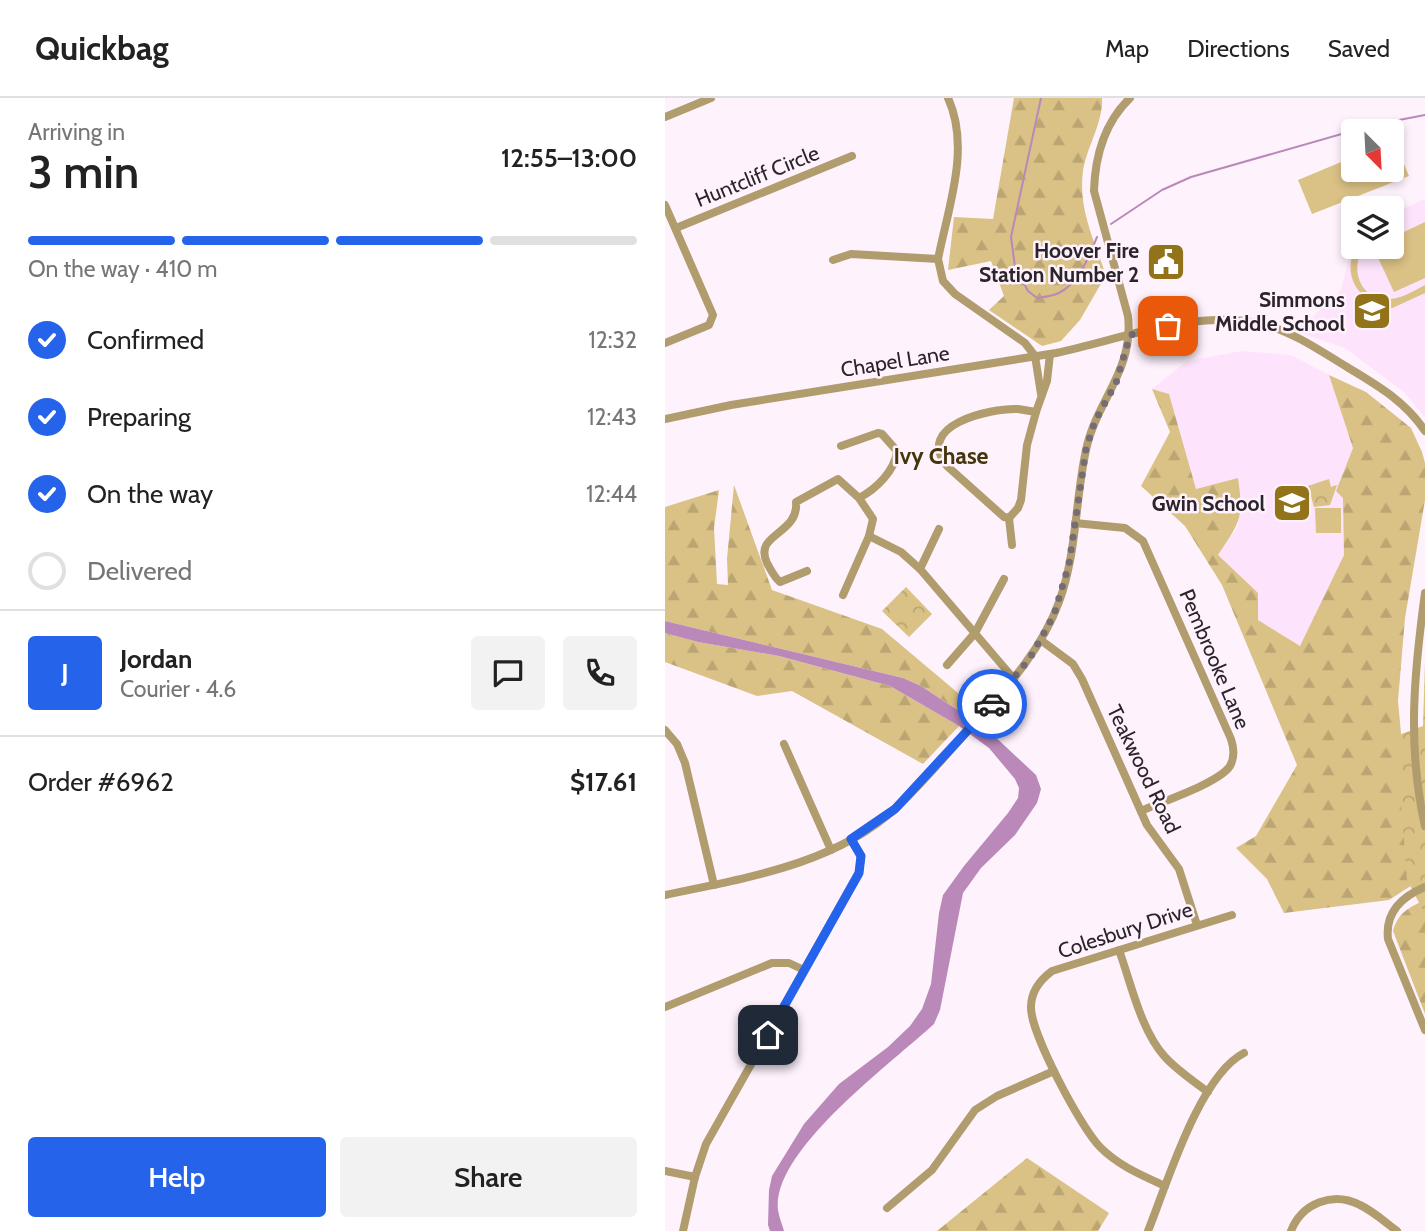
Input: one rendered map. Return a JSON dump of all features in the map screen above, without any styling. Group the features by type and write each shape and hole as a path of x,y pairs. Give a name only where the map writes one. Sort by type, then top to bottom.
{"street":[{"path":"665,117 711,98"},
{"path":"948,98 956,119 959,145 938,259 943,281 955,295 1025,343 1035,356 1041,394"},
{"path":"665,895 796,864 851,839 895,809 1014,679 1041,641 1064,586 1081,474 1090,434 1116,383 1130,335 1128,316 1094,191 1095,170 1103,138 1130,98"},
{"name":"Huntcliff Circle","path":"676,228 852,156"},
{"path":"665,205 711,307 712,320 701,329 665,343"},
{"path":"833,260 851,254 938,259"},
{"name":"Chapel Lane","path":"665,419 731,405 1050,354 1190,322 1242,320 1296,336 1388,392 1405,406 1425,431"},
{"path":"1012,545 1010,518 1021,500 1025,458 1041,394 1047,381 1050,354"},
{"path":"1010,518 998,514 947,466 939,451 940,439 952,426 995,410 1018,409 1036,412"},
{"path":"841,446 878,433 897,451 887,474 859,498"},
{"path":"807,571 780,582 765,559 765,547 769,540 792,522 797,512 796,502 838,479 859,498 873,519 869,536 843,595"},
{"name":"Pembrooke Lane","path":"1075,523 1125,528 1143,541 1234,748 1232,763 1217,778 1141,811"},
{"path":"920,569 939,529"},
{"path":"869,536 901,552 920,569 1014,679"},
{"path":"947,665 975,633 1005,579"},
{"path":"1425,593 1414,674 1413,721 1417,786 1425,826"},
{"name":"Teakwood Road","path":"1041,641 1073,664 1152,834 1179,869 1197,925"},
{"path":"665,730 677,744 685,763 713,885"},
{"path":"784,744 831,850"},
{"path":"683,1231 695,1177 706,1144 859,873 861,856 851,839"},
{"path":"1425,887 1393,908 1387,928 1388,939 1425,1030"},
{"name":"Colesbury Drive","path":"1165,1186 1123,1166 1099,1146 1081,1123 1054,1071 1032,1015 1031,1000 1038,985 1052,971 1233,915"},
{"path":"1119,950 1156,1046 1176,1068 1208,1092"},
{"path":"665,1007 772,963 789,963 804,970"},
{"path":"1148,1231 1187,1133 1208,1092 1226,1065 1244,1053"},
{"path":"887,1208 932,1170 975,1110 997,1096 1054,1071"},
{"path":"665,1171 695,1177"},
{"path":"1291,1231 1300,1215 1312,1205 1328,1199 1349,1200 1362,1205 1397,1231"}],"shaded area":[{"name":"Simmons Middle School","path":"1425,199 1425,417 1404,392 1345,348 1297,332 1341,290 1349,259 1404,259 1404,208"},
{"name":"Gwin School","path":"1242,351 1291,355 1329,375 1353,448 1336,491 1343,498 1344,555 1300,646 1258,620 1257,593 1218,555 1238,526 1238,478 1196,489 1169,394 1152,389 1187,361"},
{"path":"665,621 903,678 921,686 988,730 1036,775 1041,789 1037,803 1015,835 981,868 963,893 940,1010 934,1024 838,1109 813,1135 794,1161 781,1187 778,1210 784,1231 770,1231 768,1225 772,1176 804,1124 839,1084 888,1047 910,1026 922,1009 931,984 943,895 1008,813 1018,798 1019,788 1015,779 989,748 959,726 890,686 779,656 698,642 665,633"}],"green space":[{"path":"1014,98 1102,98 1100,117 1085,162 1082,185 1088,224 1106,275 1080,320 1061,341 1042,346 989,310 1004,296 991,261 948,270 954,217 993,219"},
{"path":"1341,162 1341,182 1394,182 1358,196 1341,196 1341,203 1312,214 1298,180"},
{"path":"1404,164 1409,176 1404,178"},
{"path":"1425,222 1425,278 1394,292 1379,259 1404,259 1404,232"},
{"path":"1352,259 1359,259 1360,281 1364,289 1378,298 1393,299 1425,285 1425,293 1386,311 1384,306 1374,303 1359,291 1351,275"},
{"path":"1329,375 1366,392 1411,428 1425,463 1425,500 1405,618 1398,701 1420,880 1389,900 1284,913 1267,879 1236,848 1256,836 1297,765 1222,585 1185,526 1141,486 1170,432 1152,389 1169,394 1196,489 1238,478 1241,502 1239,519 1218,555 1258,593 1258,620 1300,646 1344,555 1343,498 1336,491 1353,448"},
{"path":"1329,479 1331,487 1337,485 1330,505 1314,507 1308,486"},
{"path":"734,485 772,590 882,629 977,709 970,718 921,686 903,678 665,621 665,507 719,490 714,528 717,584 728,585 727,559"},
{"path":"1315,508 1341,508 1341,533 1316,533"},
{"path":"906,587 932,614 909,637 882,611"},
{"path":"665,633 698,642 779,656 890,686 959,726 923,764 792,691 757,696 665,662"},
{"path":"1425,662 1425,914 1407,880 1396,736 1423,726"},
{"path":"1425,900 1425,1014 1393,931 1397,920 1405,912"},
{"path":"1027,1158 1109,1213 1098,1231 937,1231"}],"waterway":[{"path":"1041,98 1011,237 1015,267 1028,291 1037,298 1054,295 1066,288 1083,268 1097,237"},
{"path":"1111,224 1162,190 1191,177 1373,125 1425,115"}],"way so far":[{"path":"992,704 1030,658 1054,615 1069,564 1079,486 1090,434 1116,383 1130,335 1168,326"}],"place":[{"name":"Hoover Fire Station Number 2","path":"1166,262"},
{"name":"Simmons Middle School","path":"1372,311"},
{"name":"Gwin School","path":"1292,503"}],"district":[{"name":"Ivy Chase","path":"941,456"}],"route":[{"path":"768,1035 859,873 861,856 851,839 895,809 992,704"}]}
